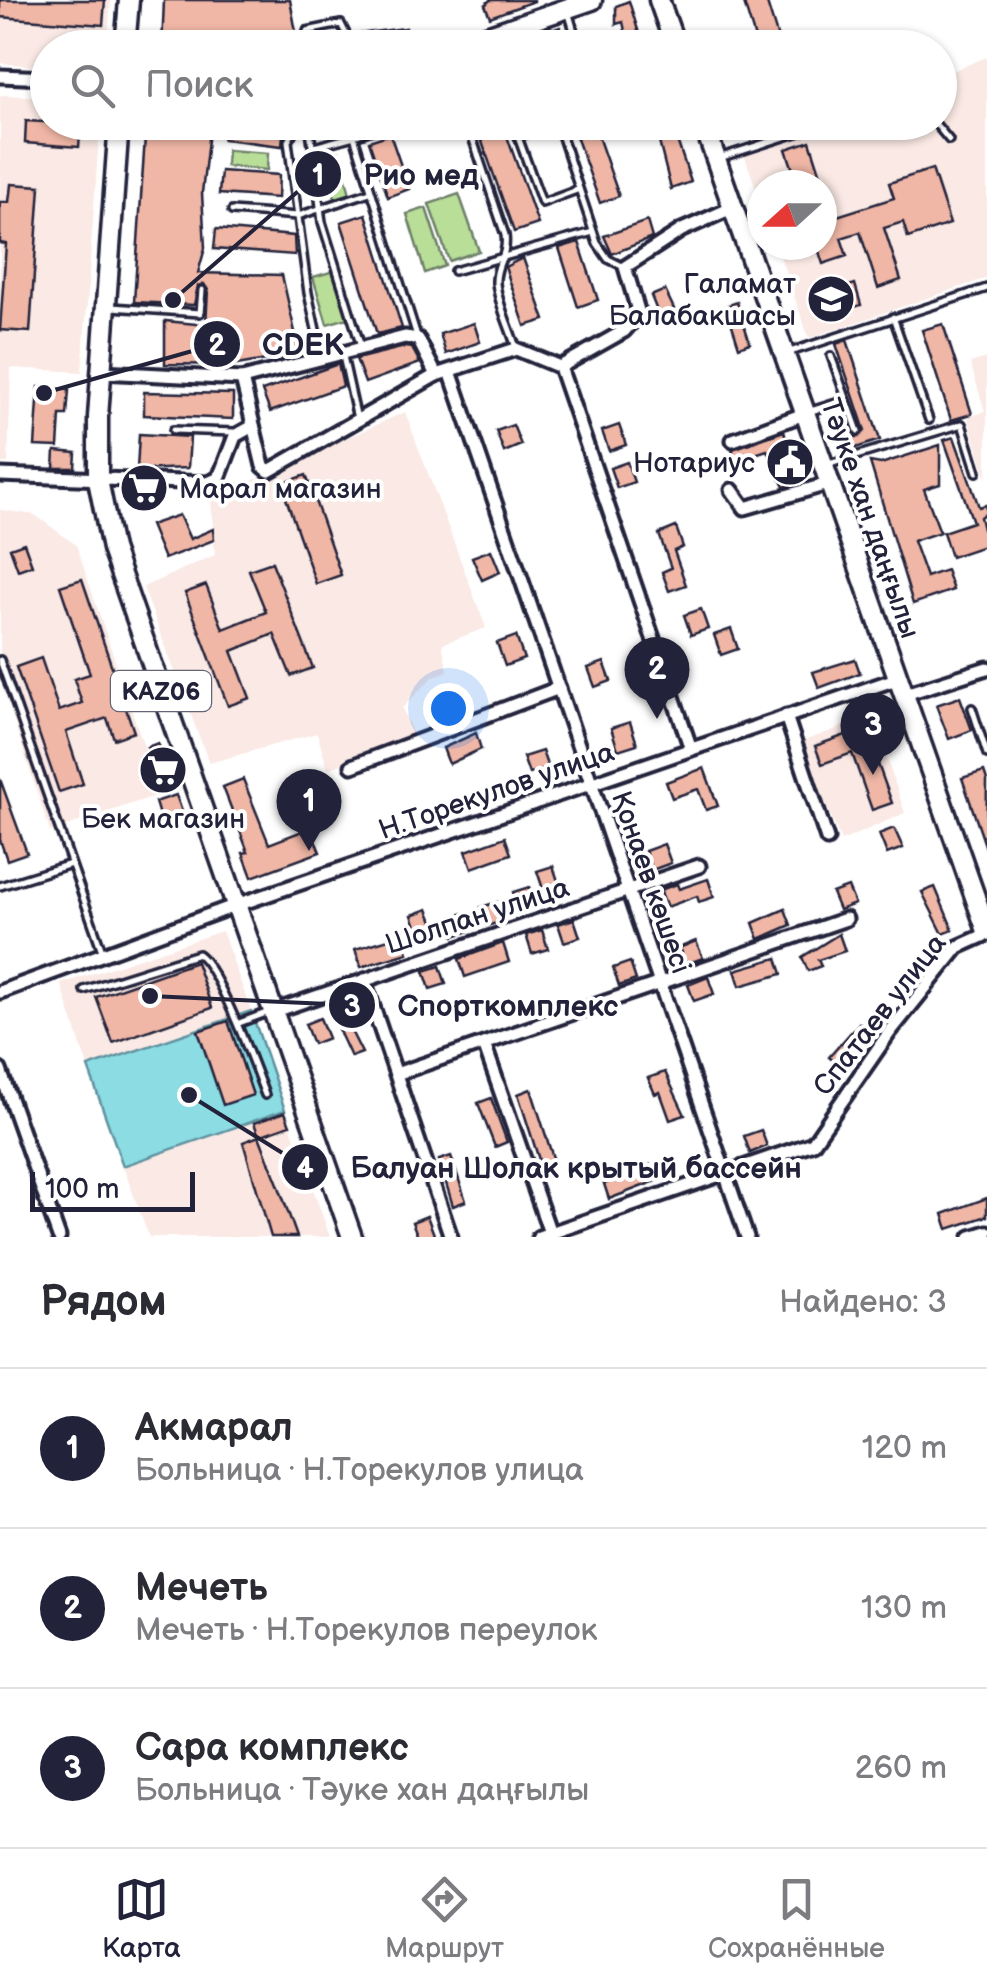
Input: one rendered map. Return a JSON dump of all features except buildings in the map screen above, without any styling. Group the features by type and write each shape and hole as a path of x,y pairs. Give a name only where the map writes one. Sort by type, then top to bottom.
{"main road":[{"path":"126,30 129,0"},
{"path":"504,30 592,0"},
{"path":"659,0 670,30"},
{"name":"KАZ06","path":"118,140 101,372 98,480 112,549 352,1237"},
{"name":"Тәуке хан даңғылы","path":"710,140 987,932"}],"street":[{"path":"0,76 30,77"},
{"path":"560,367 624,331 638,314 625,267 682,230 734,207"},
{"path":"101,372 242,380 406,336 418,339 436,376"},
{"path":"242,380 246,429 269,471 436,376 516,349 560,367 691,749"},
{"name":"Қонаев көшесі","path":"451,374 747,1237"},
{"path":"732,440 807,413"},
{"path":"0,474 208,483 218,478 246,429"},
{"path":"732,490 745,508 828,474"},
{"name":"Н.Торекулов улица","path":"0,992 234,906 786,716 987,668"},
{"path":"352,766 559,688"},
{"path":"786,716 827,838"},
{"name":"Шолпан улица","path":"272,1012 699,866"},
{"path":"396,1074 846,919"},
{"name":"Спатаев улица","path":"544,1235 813,1143 889,1033 958,946 987,932"},
{"path":"364,980 452,1237"},
{"path":"484,1044 544,1235"},
{"path":"0,1070 58,1237"},
{"path":"971,1237 987,1232"}],"lane":[{"path":"567,8 574,30"},
{"path":"310,30 332,23 341,24 344,30"},
{"path":"289,140 322,358"},
{"path":"313,140 322,222 360,347"},
{"path":"314,147 339,140"},
{"path":"355,140 418,339"},
{"path":"473,140 507,252 498,268 496,285 516,349"},
{"path":"519,140 542,203 578,190"},
{"path":"563,140 593,232 608,259 625,267"},
{"path":"716,158 774,140"},
{"path":"232,211 298,216 370,192"},
{"path":"454,271 507,252 593,232"},
{"path":"786,353 987,288"},
{"path":"106,306 200,313 202,290"},
{"path":"894,317 929,420"},
{"path":"342,352 357,422"},
{"path":"831,356 858,432"},
{"path":"807,413 846,400"},
{"path":"828,474 962,424 977,472"},
{"path":"172,430 246,429"},
{"path":"0,660 103,954"},
{"path":"972,708 984,735 987,754"},
{"path":"0,886 70,864"},
{"path":"84,990 198,954 208,960 227,1010 239,1023 265,1095"},
{"path":"239,1023 272,1012"}],"shaded area":[{"path":"0,0 111,0 108,30 30,30 30,66 0,63"},
{"path":"987,57 987,278 809,338 781,260 837,260 837,170 750,170 741,146 758,140 957,140 957,69"},
{"path":"0,95 30,96 30,140 99,140 82,372 11,368 8,463 0,463"},
{"path":"987,358 987,479 968,418 985,411 970,363"},
{"path":"405,412 486,628 442,644 448,671 433,677 402,708 414,737 328,769 317,733 209,763 143,587 215,555 211,499"},
{"path":"0,510 35,515 76,545 160,794 50,832 0,678"},
{"path":"872,716 905,813 841,841 801,742"},
{"path":"222,931 251,1011 88,1067 61,984"},
{"path":"285,1110 330,1237 149,1237 123,1166"}],"green space":[{"path":"227,150 268,153 267,170 226,166"},
{"path":"339,152 350,194 335,198 324,155"},
{"path":"459,194 479,251 449,261 429,204"},
{"path":"426,208 445,266 425,273 407,214"},
{"path":"334,271 348,318 327,324 313,277"}],"water":[{"path":"251,1011 285,1110 123,1166 88,1067"}],"place":[{"name":"Галамат Балабакшасы","path":"831,299"},
{"name":"Рио мед","path":"173,300"},
{"name":"CDEK","path":"44,393"},
{"name":"Нотариус","path":"790,462"},
{"name":"Марал магазин","path":"144,488"},
{"name":"Мечеть","path":"657,719"},
{"name":"Бек магазин","path":"163,770"},
{"name":"Сара комплекс","path":"873,775"},
{"name":"Акмарал","path":"309,851"},
{"name":"Спорткомплекс","path":"150,996"},
{"name":"Балуан Шолак крытый бассейн","path":"189,1095"}]}
